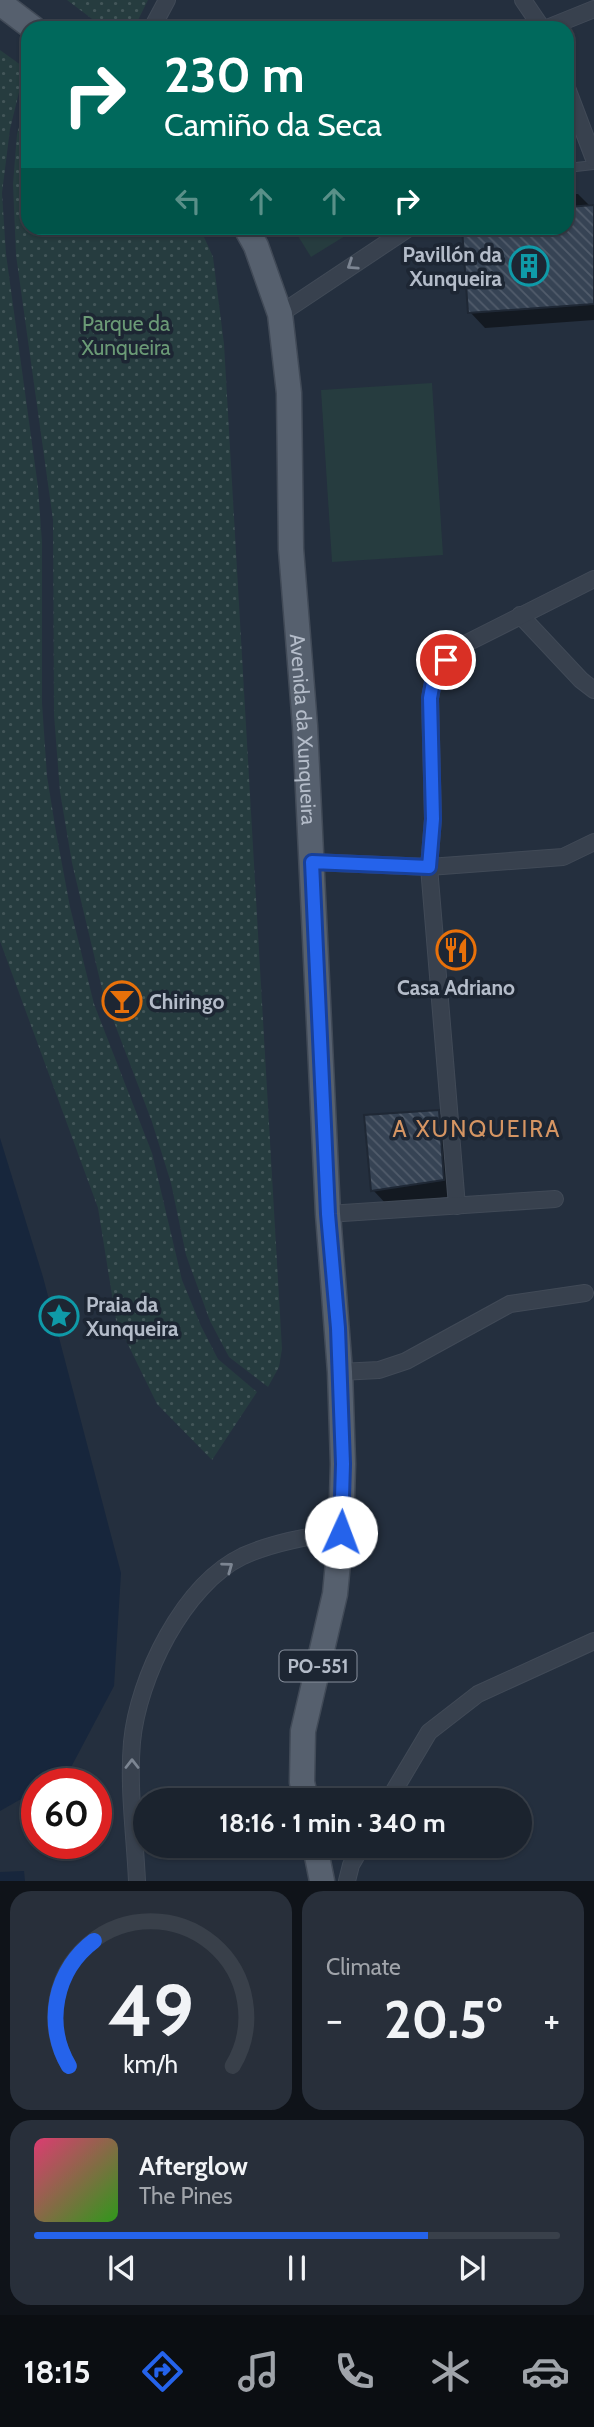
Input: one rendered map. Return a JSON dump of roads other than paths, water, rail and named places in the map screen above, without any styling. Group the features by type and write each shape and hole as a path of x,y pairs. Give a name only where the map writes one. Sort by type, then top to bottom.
{"main road":[{"path":"0,4 23,21"},
{"name":"Avenida da Xunqueira","path":"250,235 280,314 289,393 291,546 305,726 328,1214 340,1372 343,1464 339,1525"},
{"name":"PO-551","path":"303,1788 303,1731 335,1594 339,1525"},
{"path":"317,1858 322,1881"}],"street":[{"path":"156,21 167,0"},
{"path":"523,0 540,21"},
{"path":"563,21 594,9"},
{"path":"574,122 594,159"},
{"path":"280,314 398,235"},
{"path":"457,1206 429,867 433,819 430,698 434,677 446,660 463,645 594,579"},
{"path":"520,615 581,680 594,690"},
{"path":"312,862 429,867 563,857 594,842"},
{"path":"328,1214 555,1199"},
{"path":"340,1372 379,1370 406,1362 510,1304 585,1293"},
{"path":"137,1881 132,1740 144,1686 174,1623 191,1599 220,1572 241,1558 270,1546 339,1525"},
{"path":"396,1788 429,1732 478,1694 594,1641"},
{"path":"347,1881 355,1858"}],"lane":[{"path":"574,167 594,165"}],"water":[{"path":"0,1138 43,1277 121,1573 114,1686 71,1768 21,1768 21,1799 0,1811"},
{"path":"24,1871 25,1881 0,1881 0,1872"}],"place":[{"name":"Pavillón da Xunqueira","path":"529,266"},
{"name":"Casa Adriano","path":"456,950"},
{"name":"Chiringo","path":"122,1001"},
{"name":"Praia da Xunqueira","path":"59,1316"}],"district":[{"name":"A XUNQUEIRA","path":"477,1129"}],"park label":[{"name":"Parque da Xunqueira","path":"126,335"}]}
